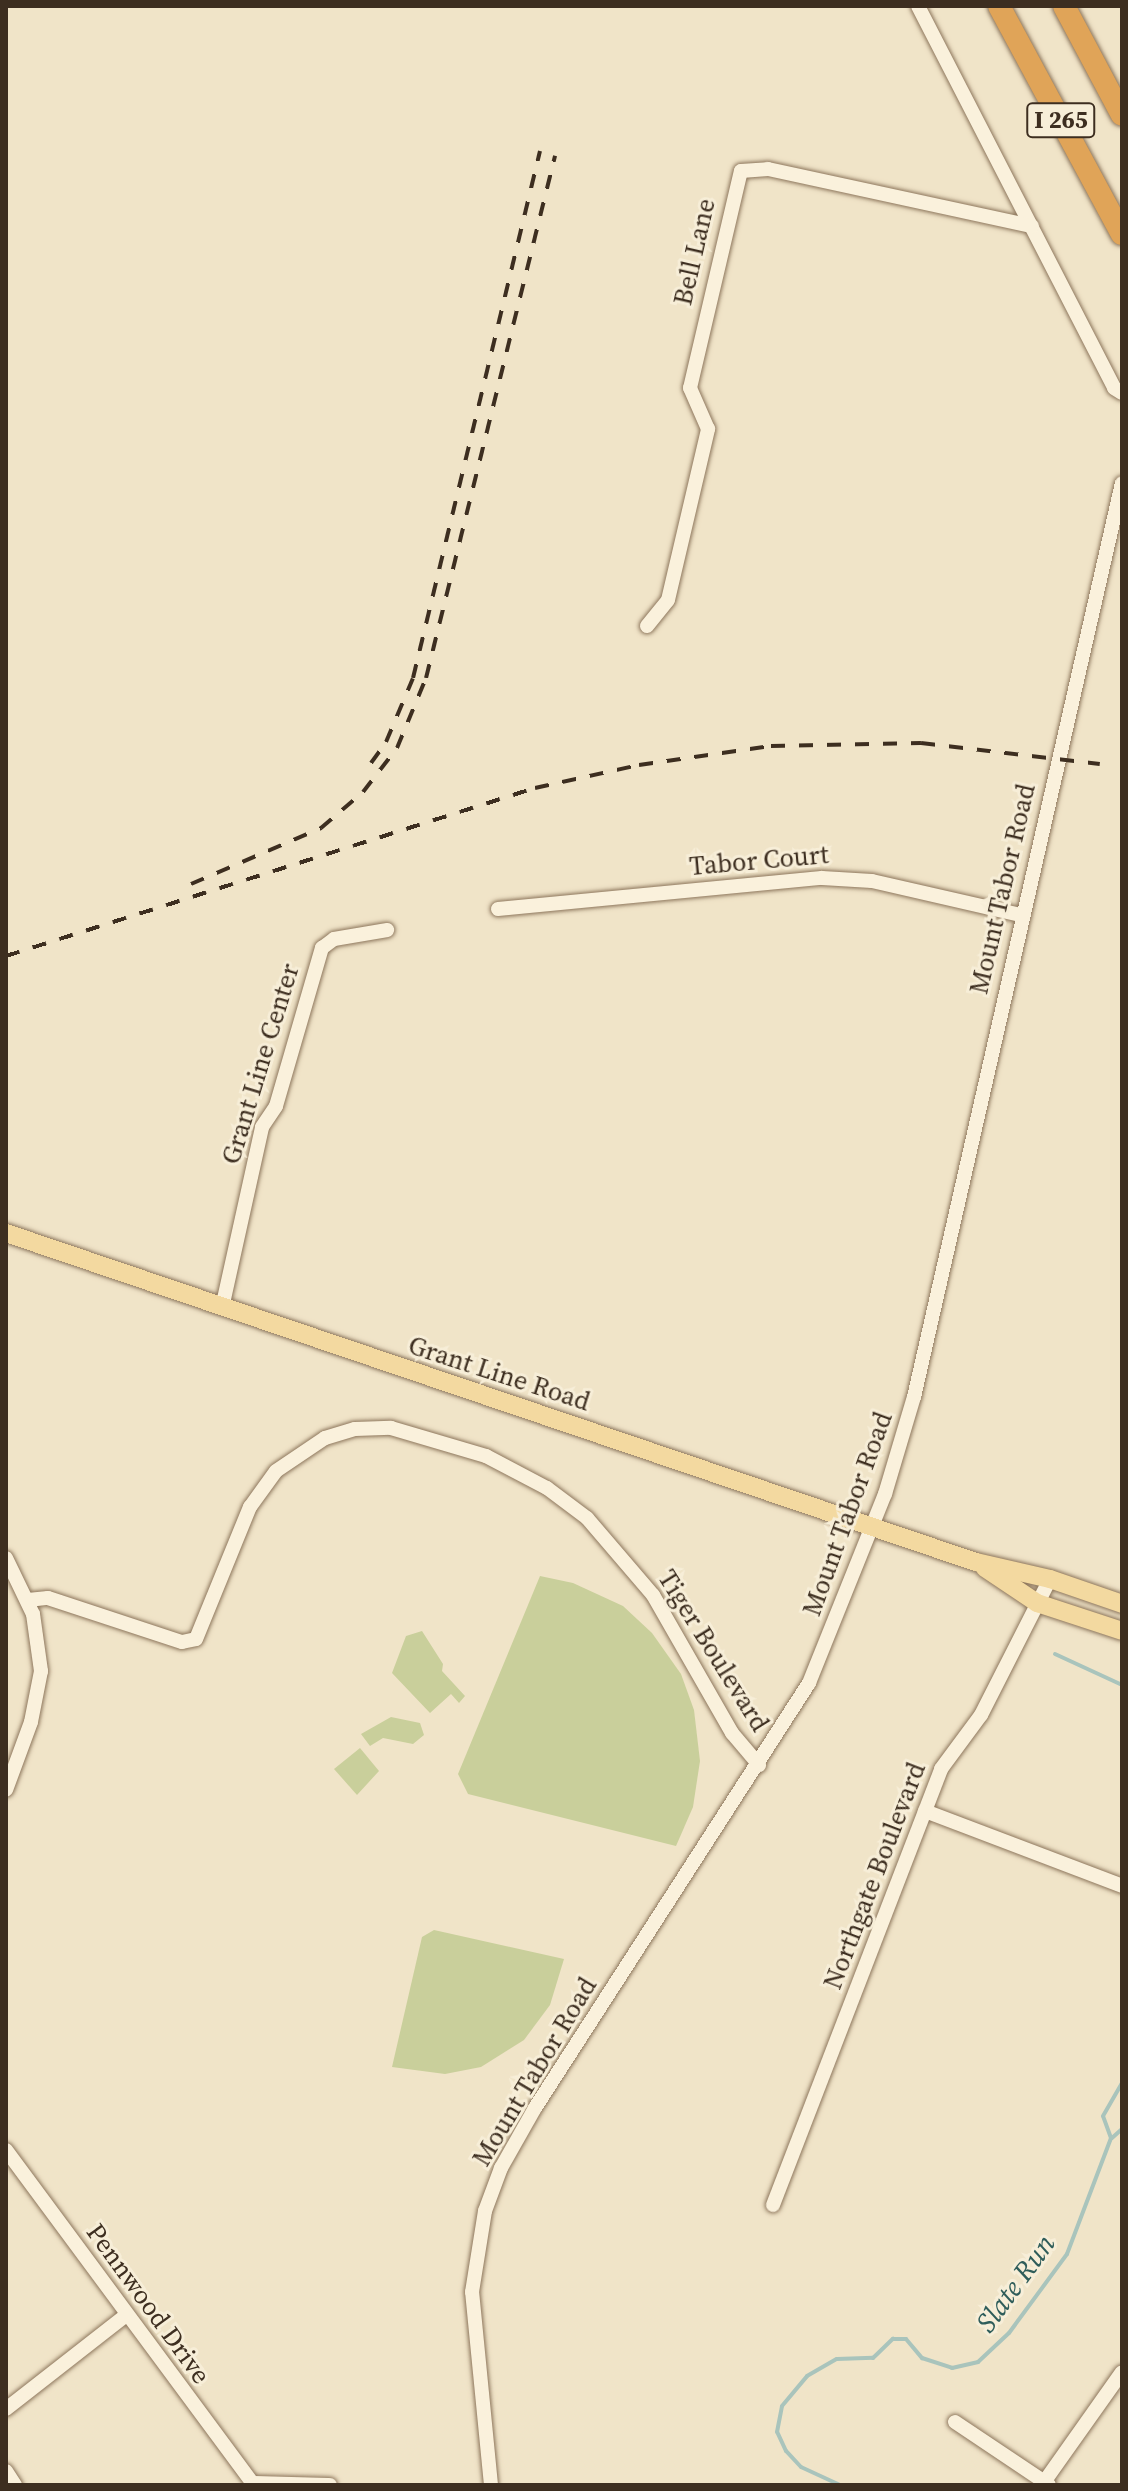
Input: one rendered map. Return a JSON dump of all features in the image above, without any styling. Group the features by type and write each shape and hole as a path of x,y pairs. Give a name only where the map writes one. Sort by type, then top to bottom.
{"highway":[{"name":"I 265","path":"999,6 1122,234"},
{"name":"I 265","path":"1064,6 1122,115"}],"main road":[{"name":"Grant Line Road","path":"6,1233 870,1523 976,1562 1050,1579 1122,1604"},
{"name":"Grant Line Road","path":"976,1562 1037,1603 1122,1631"}],"street":[{"path":"918,6 1114,388 1122,393"},
{"name":"Bell Lane","path":"647,626 668,600 708,429 690,388 741,171 768,169 1032,226"},
{"name":"Mount Tabor Road","path":"491,2485 472,2292 478,2237 493,2188 535,2108 759,1765 819,1662 870,1523 885,1494 914,1397 1020,915 1122,483"},
{"name":"Tabor Court","path":"498,909 822,878 872,881 1020,915"},
{"name":"Grant Line Center","path":"222,1308 262,1127 276,1106 322,948 334,939 387,930"},
{"name":"Tiger Boulevard","path":"28,1600 48,1598 182,1642 196,1639 250,1507 276,1471 325,1438 355,1429 391,1428 486,1456 547,1488 587,1518 653,1595 732,1733 759,1765"},
{"path":"6,1558 28,1600 40,1641 41,1671 31,1722 6,1790"},
{"name":"Northgate Boulevard","path":"773,2205 941,1769 981,1715 1050,1579"},
{"path":"925,1811 1122,1886"},
{"name":"Pennwood Drive","path":"6,2150 125,2316 256,2484"},
{"path":"6,2409 125,2316"},
{"path":"955,2422 1045,2484 1122,2372"},
{"path":"6,2471 15,2485"},
{"path":"256,2484 330,2485"}],"green space":[{"path":"540,1576 573,1583 623,1606 652,1633 681,1674 694,1710 700,1761 693,1807 676,1846 468,1794 458,1774"},
{"path":"422,1631 443,1664 442,1671 465,1696 459,1703 451,1694 430,1713 392,1673 406,1636"},
{"path":"391,1717 420,1723 424,1735 413,1744 383,1738 370,1746 361,1734"},
{"path":"360,1748 379,1771 357,1795 334,1769"},
{"path":"434,1930 564,1959 550,2005 524,2040 481,2067 445,2074 392,2067 422,1937"}],"waterway":[{"path":"1055,1654 1122,1685"},
{"name":"Slate Run","path":"840,2485 801,2467 786,2451 777,2432 782,2406 807,2376 837,2359 873,2358 893,2339 906,2339 922,2358 952,2368 978,2362 1009,2333 1067,2254 1111,2138 1103,2116 1122,2083"},
{"path":"1112,2138 1122,2129"}],"railway":[{"path":"371,763 386,742 413,678 540,151"},
{"path":"191,884 321,828 363,792 397,748 426,678 555,156"},
{"path":"6,956 535,788 639,765 771,746 921,743 1100,764"}]}
